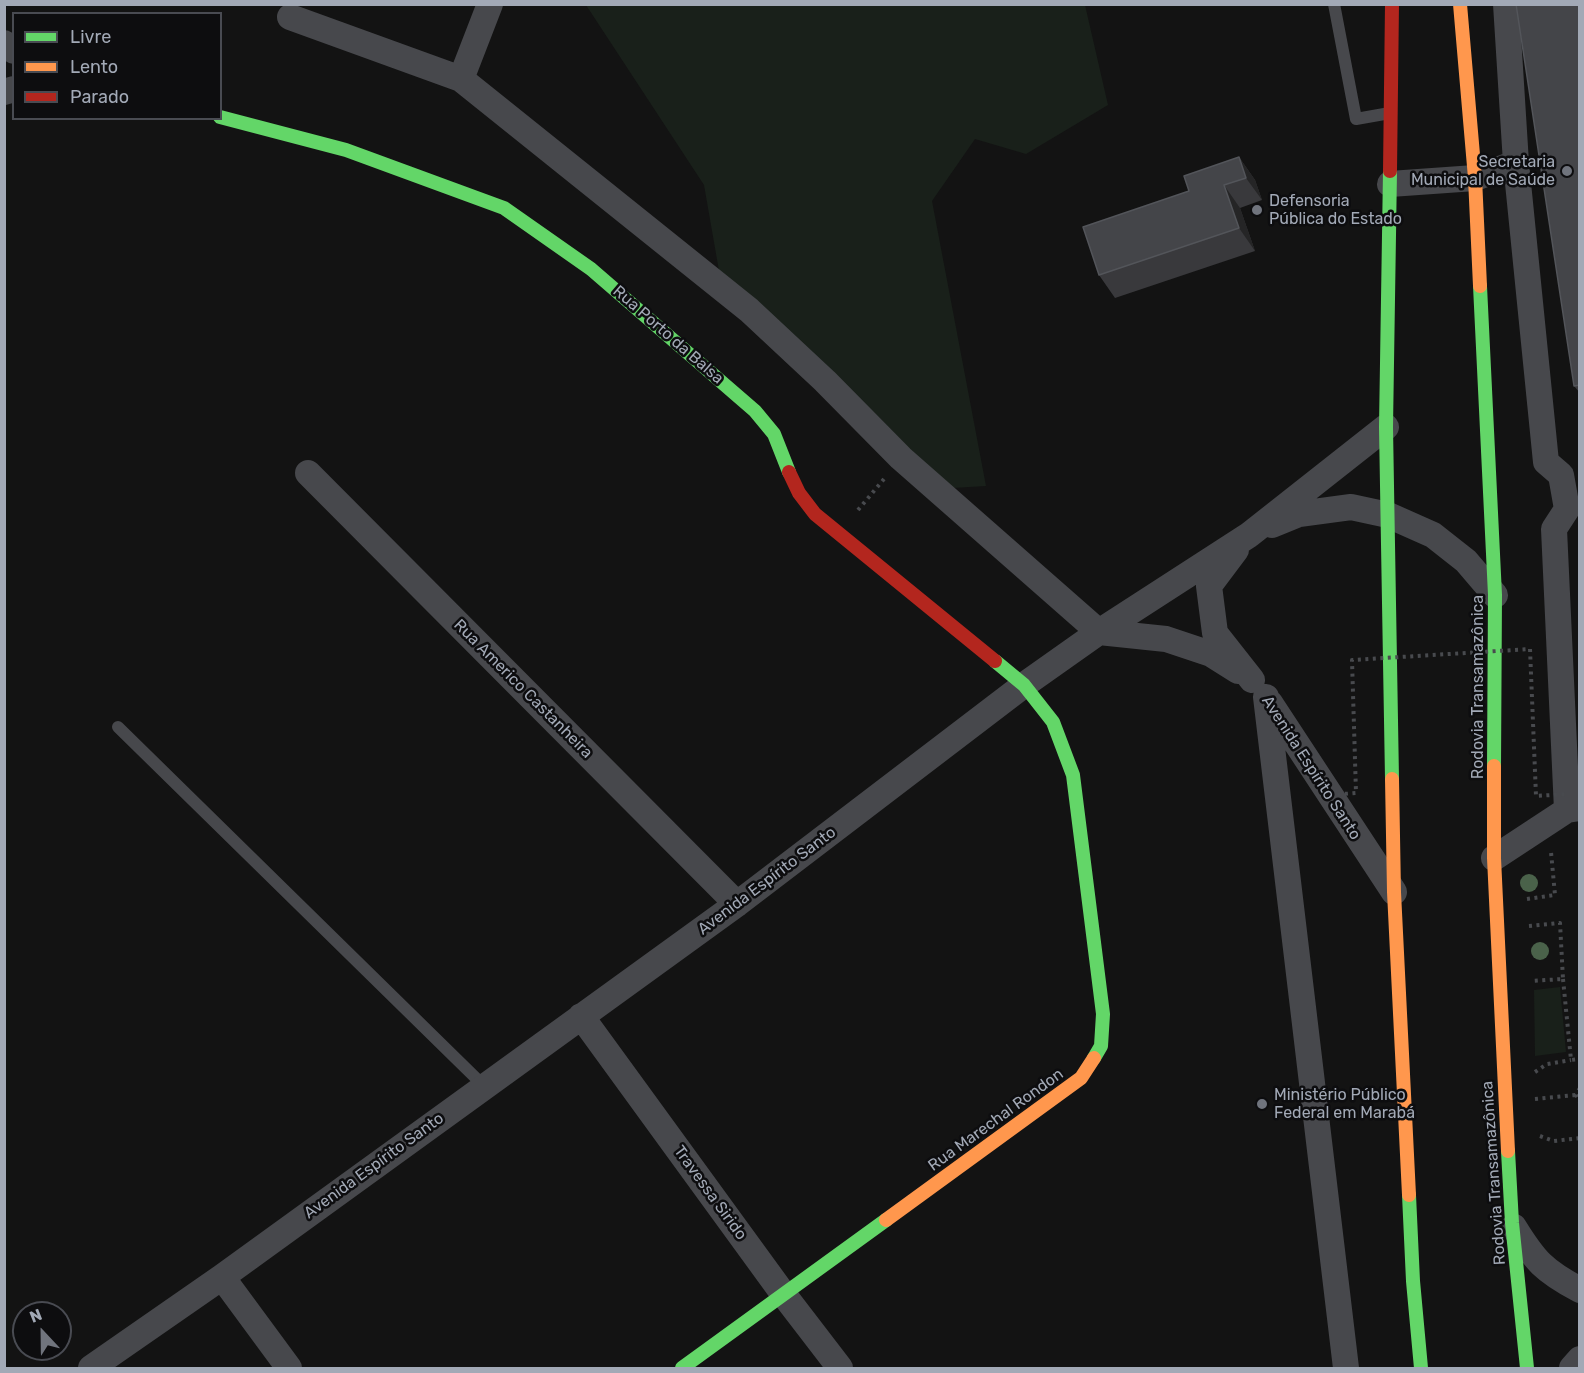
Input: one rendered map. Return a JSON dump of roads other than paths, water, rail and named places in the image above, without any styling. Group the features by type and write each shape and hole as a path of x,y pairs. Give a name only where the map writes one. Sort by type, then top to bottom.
{"main road":[{"path":"1392,4 1386,427 1394,892 1413,1269 1421,1368"},
{"name":"Rodovia Transamazônica","path":"1460,4 1475,178 1495,595 1494,858 1512,1223 1527,1368"},
{"name":"Rua Porto da Balsa","path":"222,118 346,150 504,208 591,269 755,411 774,434 799,493 815,514 1023,685"},
{"name":"Rua Marechal Rondon","path":"682,1368 1081,1078 1101,1046 1103,1014 1073,775 1053,723 1023,685"}],"street":[{"path":"460,80 490,4"},
{"path":"1494,858 1571,804 1554,529 1567,509 1561,475 1546,462 1516,163 1506,4"},
{"path":"290,17 460,80 749,310 818,374 901,458 1099,632 1249,534 1386,427"},
{"path":"1390,184 1475,178 1516,163"},
{"name":"Rua Americo Castanheira","path":"308,473 737,904"},
{"path":"1346,1368 1259,689 1215,633 1209,586 1249,534 1299,514 1352,507 1388,515 1432,535 1466,561 1495,595"},
{"name":"Avenida Espírito Santo","path":"91,1368 222,1277 737,904 1023,685 1099,632 1166,639 1211,654 1259,689 1394,892"},
{"name":"Travessa Sirido","path":"581,1016 784,1295 840,1368"},
{"path":"1512,1223 1532,1255 1544,1268 1580,1290"},
{"path":"222,1277 289,1368"},
{"path":"1572,1368 1580,1359"}],"lane":[{"path":"1334,4 1356,119 1390,113"},
{"path":"118,727 484,1086"}],"place":[{"name":"Secretaria Municipal de Saúde","path":"1567,171"},
{"name":"Defensoria Pública do Estado","path":"1257,210"},
{"name":"Ministério Público Federal em Marabá","path":"1262,1104"}]}
